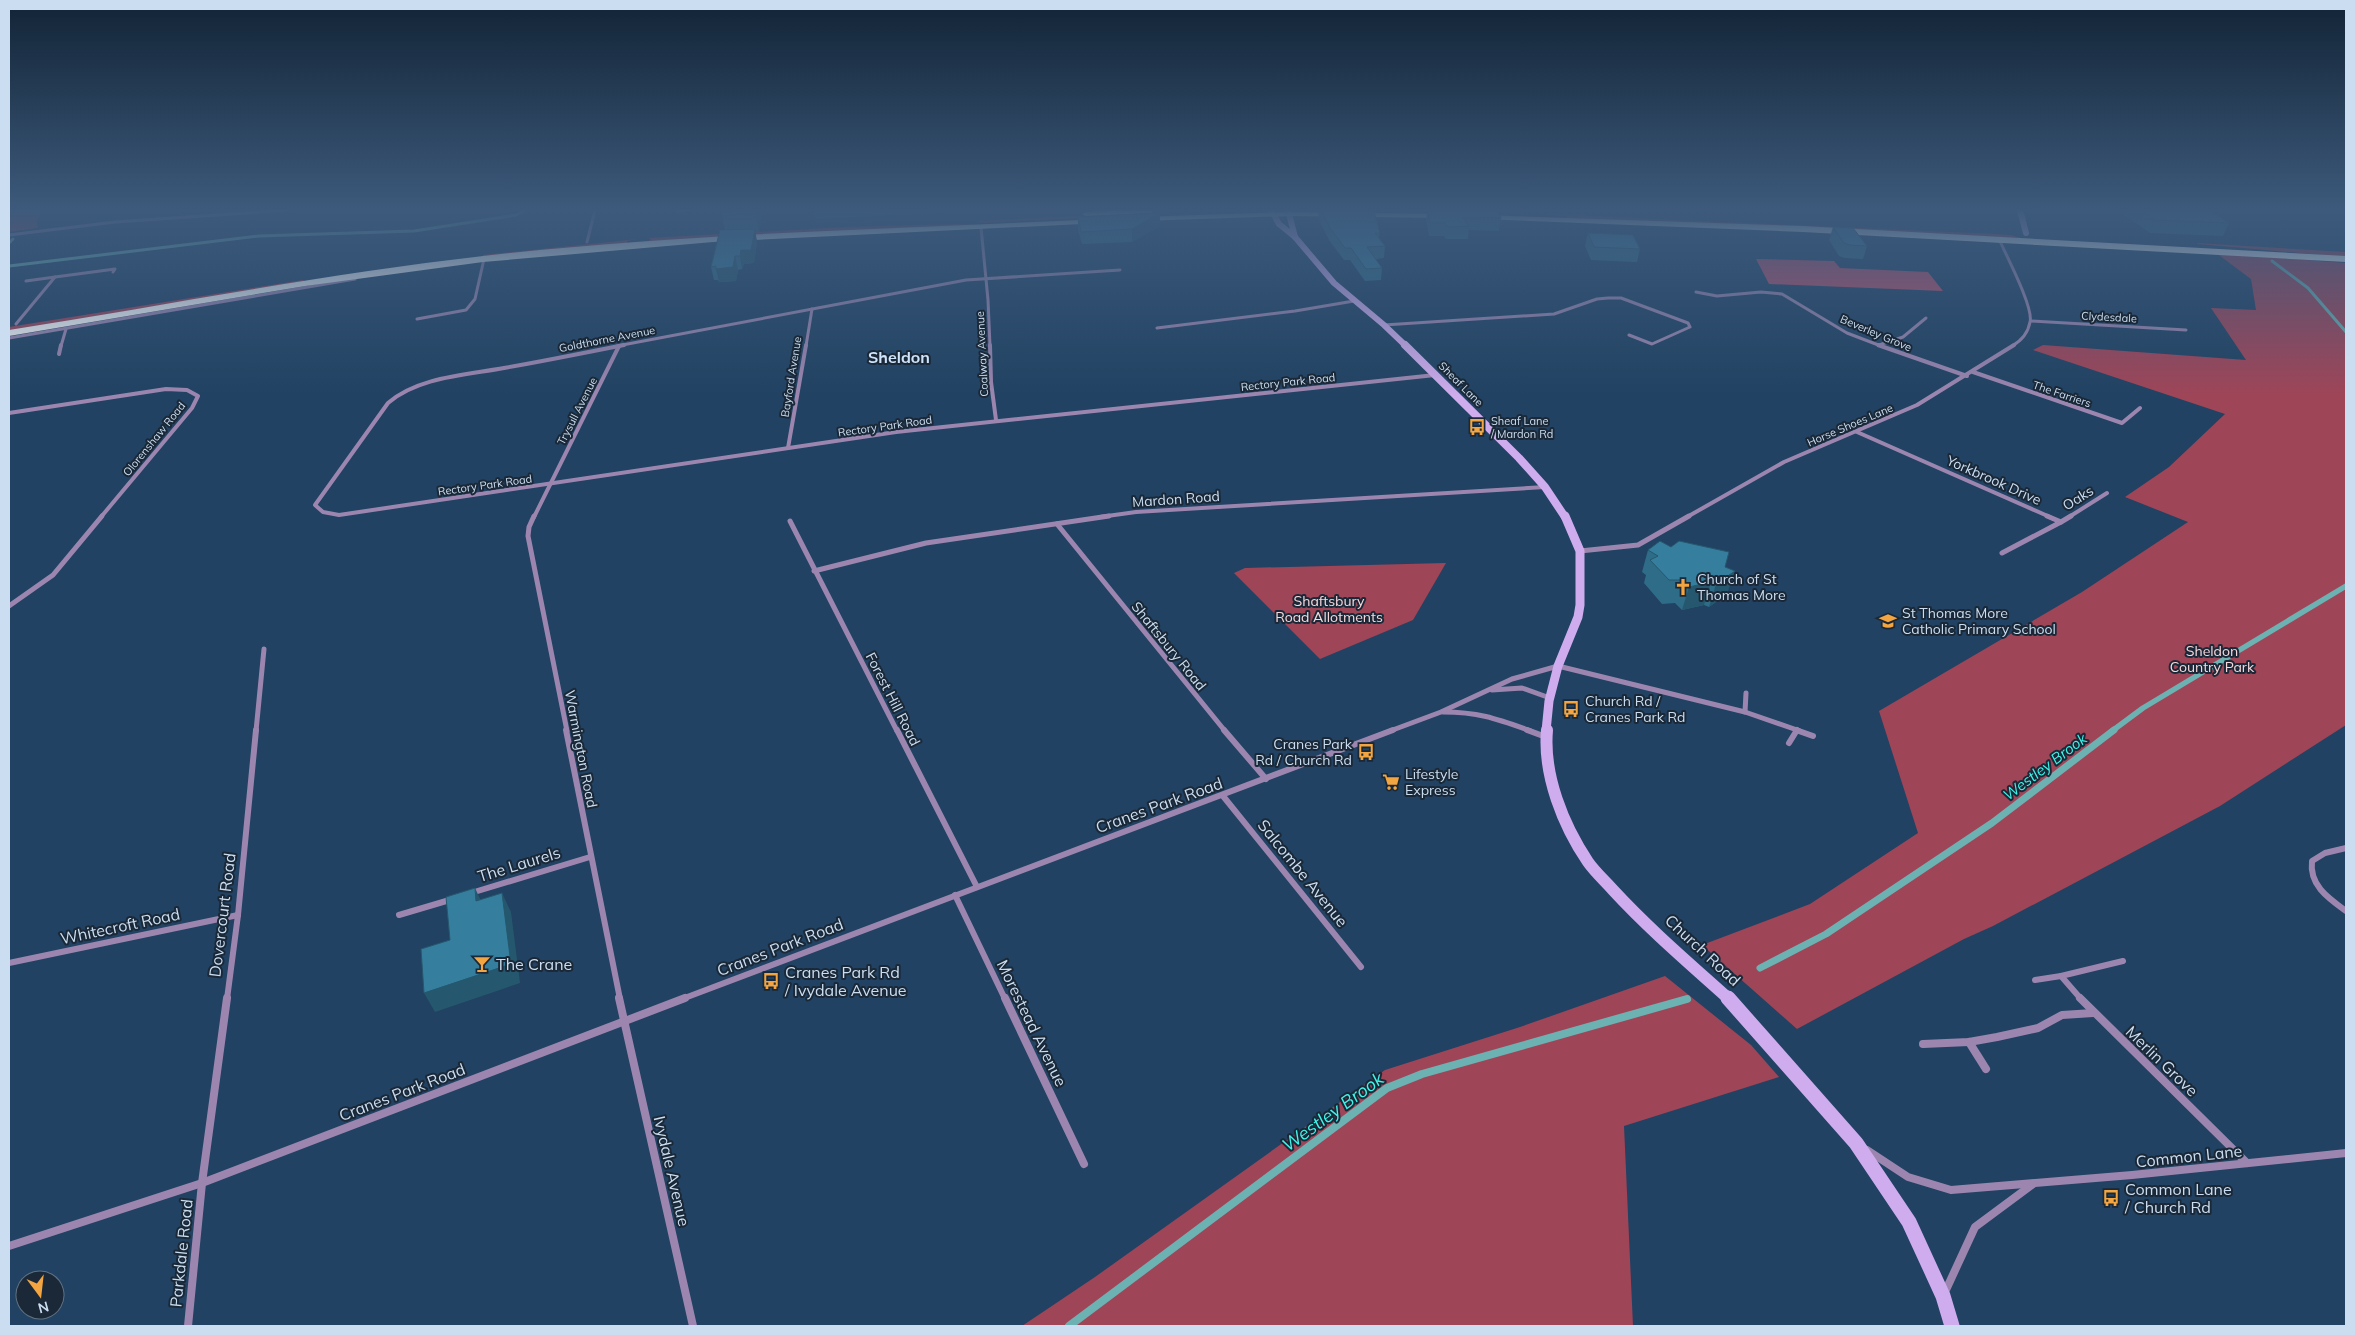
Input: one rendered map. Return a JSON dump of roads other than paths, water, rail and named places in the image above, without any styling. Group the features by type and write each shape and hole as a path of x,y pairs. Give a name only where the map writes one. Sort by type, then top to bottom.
{"highway":[{"path":"12,325 347,272"},
{"path":"9,333 376,272"}],"street":[{"path":"26,281 90,272"},
{"path":"9,338 343,282 381,272"},
{"path":"417,319 466,310 475,300 481,272"},
{"name":"Coalway Avenue","path":"985,272 991,382 996,420"},
{"name":"Goldthorne Avenue","path":"339,515 319,511 315,505 316,501 388,403 403,391 447,379 986,277 1076,272"},
{"name":"Sheaf Lane","path":"1324,272 1354,301 1384,325 1520,458 1545,487 1564,514 1580,551 1581,567"},
{"path":"2014,272 2025,297 2031,321"},
{"path":"12,325 55,277"},
{"name":"Beverley Grove","path":"1696,292 1711,295 1777,292 1847,333 1967,376"},
{"path":"1384,325 1554,314 1597,299 1621,298 1688,323 1690,327 1652,344 1629,335"},
{"path":"1156,328 1295,311 1354,301"},
{"name":"Bayford Avenue","path":"788,448 812,309"},
{"path":"1879,346 1903,337 1926,318"},
{"name":"Clydesdale","path":"2031,321 2186,330"},
{"name":"Horse Shoes Lane","path":"1580,551 1638,545 1784,462 1917,405 1974,372 2022,340 2031,321"},
{"path":"59,354 66,329"},
{"name":"Trysull Avenue","path":"550,484 619,346"},
{"name":"The Farriers","path":"1974,372 2122,423 2140,408"},
{"name":"Rectory Park Road","path":"339,515 788,448 996,420 1436,375"},
{"name":"Olorenshaw Road","path":"9,413 166,389 186,390 198,396 192,408 53,575 9,606"},
{"name":"Yorkbrook Drive","path":"1857,432 2061,522"},
{"name":"Warmington Road","path":"550,484 529,527 528,536 624,1022"},
{"name":"Mardon Road","path":"814,571 926,543 1136,512 1545,487"},
{"name":"Oaks","path":"2061,522 2107,494"},
{"name":"Forest Hill Road","path":"790,521 977,887"},
{"path":"2002,554 2061,522"},
{"name":"Shaftsbury Road","path":"1057,524 1194,696 1266,779"},
{"name":"Church Road","path":"1581,567 1578,617 1558,666 1550,698 1546,736 1547,759 1554,789 1572,835 1589,862 1629,907 1734,1004 1856,1143 1909,1222 1944,1296 1952,1326"},
{"name":"Dovercourt Road","path":"202,1183 238,915 264,648"},
{"path":"1558,666 1744,712 1813,736"},
{"name":"Cranes Park Road","path":"9,1246 202,1183 955,895 1223,796 1441,712 1484,691 1536,670 1558,666"},
{"path":"1484,691 1518,687 1532,689 1550,698"},
{"path":"1744,712 1746,693"},
{"path":"1441,712 1470,712 1495,718 1546,736"},
{"path":"1789,743 1796,730"},
{"name":"Salcombe Avenue","path":"1223,796 1361,967"},
{"path":"2346,848 2325,853 2318,857 2312,861 2309,871 2313,881 2322,891 2346,912"},
{"name":"The Laurels","path":"466,895 590,857"},
{"name":"Morestead Avenue","path":"955,895 1084,1164"},
{"path":"399,915 456,898"},
{"name":"Whitecroft Road","path":"9,963 238,915"},
{"path":"2035,980 2061,976 2123,961"},
{"name":"Merlin Grove","path":"2061,976 2093,1012 2247,1163"},
{"path":"1923,1044 1969,1042 2038,1028 2062,1015 2093,1012"},
{"name":"Ivydale Avenue","path":"624,1022 693,1326"},
{"path":"1969,1042 1986,1069"},
{"name":"Common Lane","path":"1856,1143 1908,1177 1951,1190 2034,1184 2346,1153"},
{"name":"Parkdale Road","path":"188,1326 202,1183"},
{"path":"1944,1296 1975,1227 2034,1184"}],"waterway":[{"name":"Westley Brook","path":"2287,272 2308,288 2346,332"},
{"name":"Westley Brook","path":"2112,731 2143,708 2346,586"},
{"name":"Westley Brook","path":"1760,968 1826,934 1992,823 2114,730"},
{"name":"Westley Brook","path":"1069,1326 1387,1088 1422,1074 1687,999"}],"place":[{"name":"Sheaf Lane / Mardon Rd","path":"1477,427"},
{"name":"Church of St Thomas More","path":"1683,587"},
{"name":"St Thomas More Catholic Primary School","path":"1888,621"},
{"name":"Church Rd / Cranes Park Rd","path":"1571,709"},
{"name":"Cranes Park Rd / Church Rd","path":"1366,752"},
{"name":"Lifestyle Express","path":"1391,782"},
{"name":"The Crane","path":"482,964"},
{"name":"Cranes Park Rd / Ivydale Avenue","path":"771,981"},
{"name":"Common Lane / Church Rd","path":"2111,1198"}],"district":[{"name":"Sheldon","path":"899,357"}],"park label":[{"name":"Shaftsbury Road Allotments","path":"1329,610"},
{"name":"Sheldon Country Park","path":"2212,660"}]}
